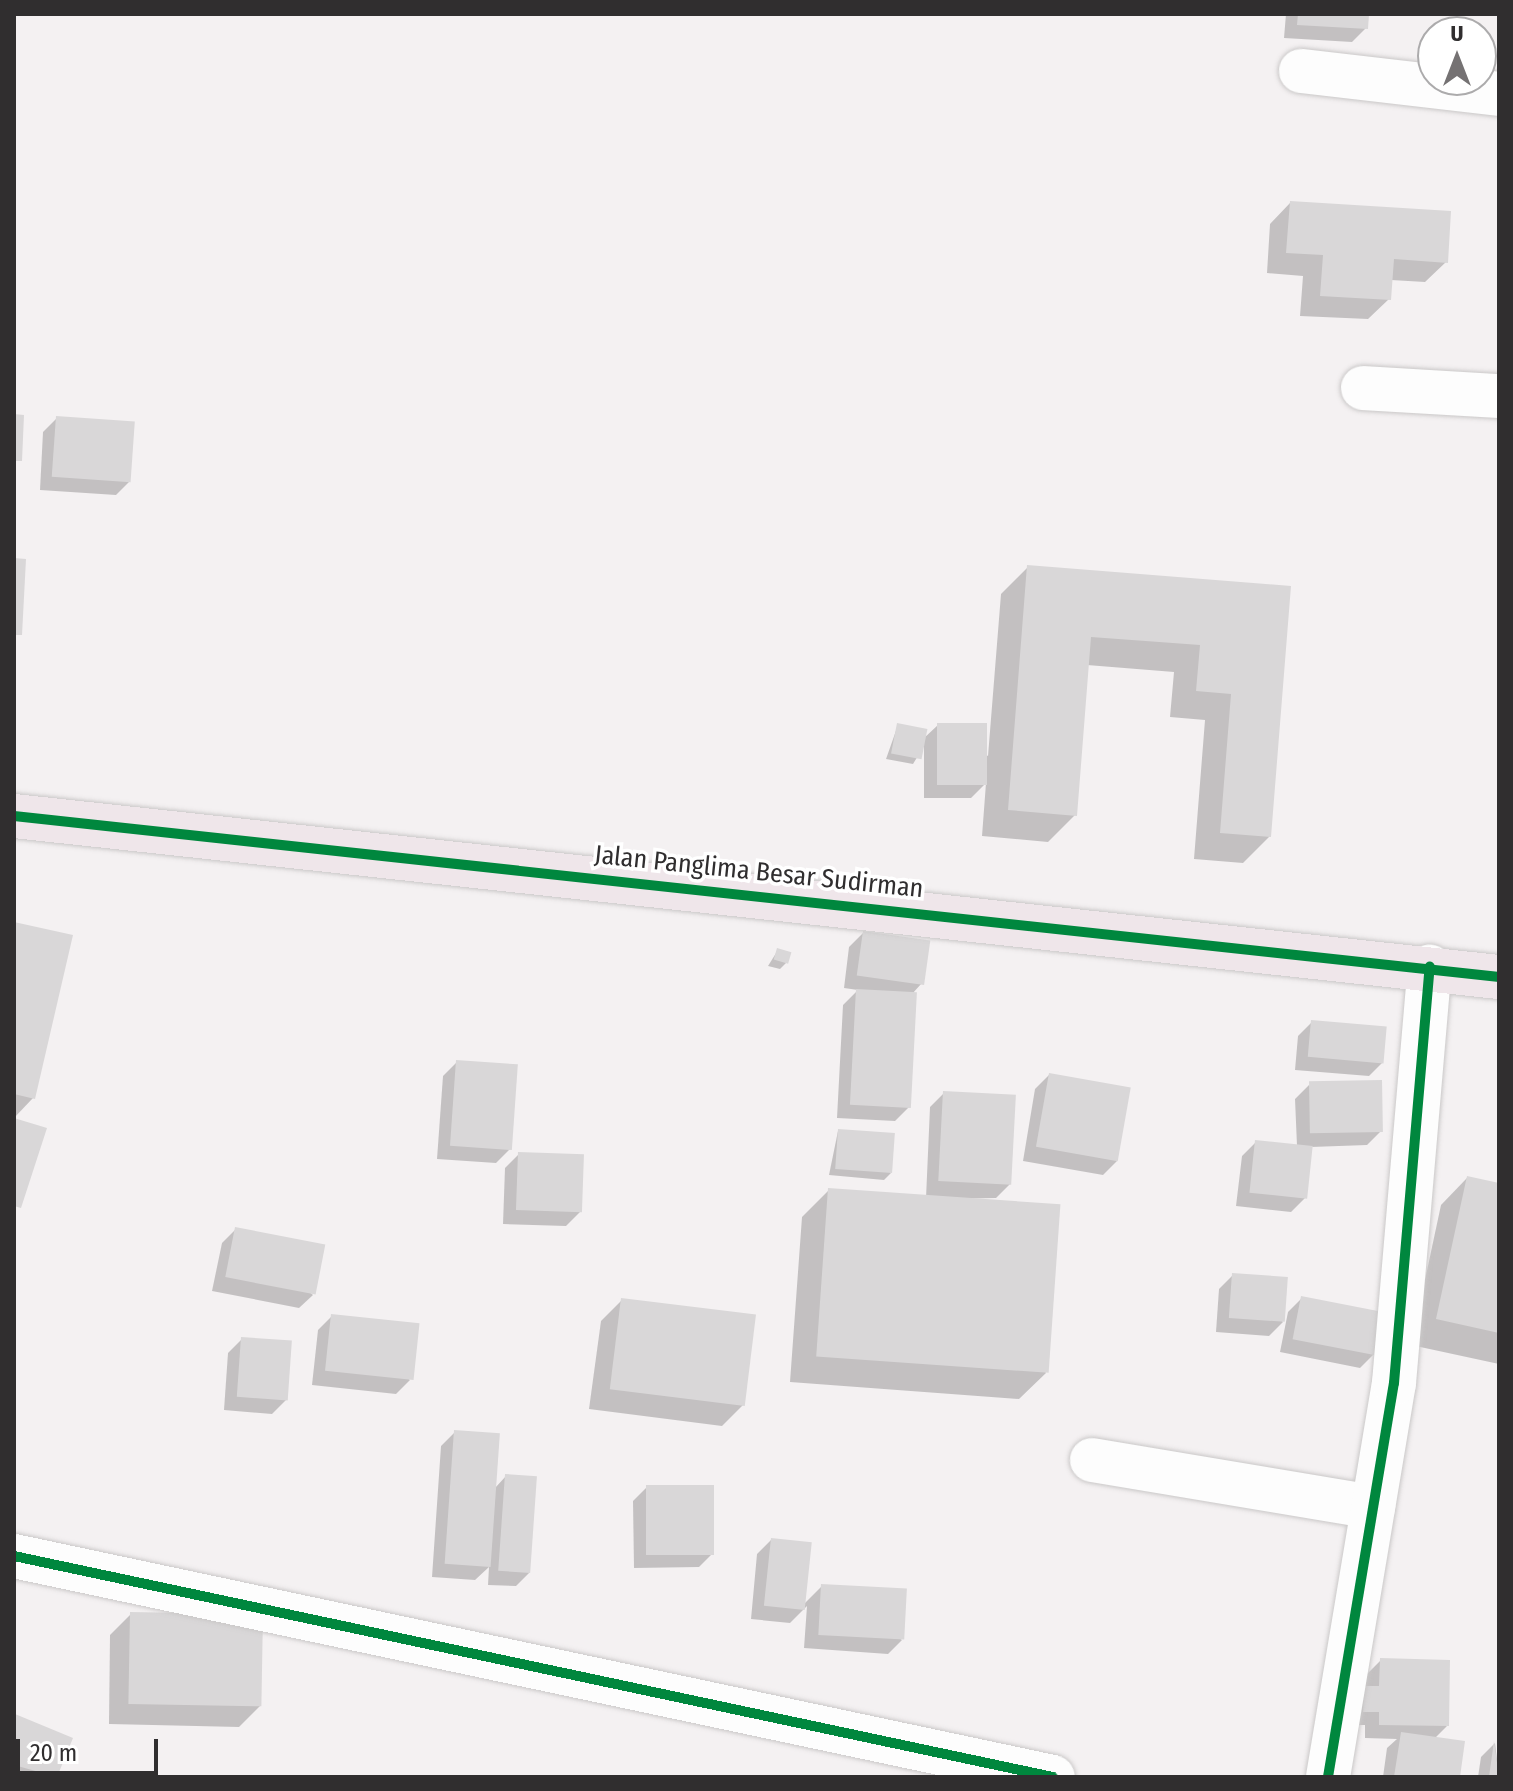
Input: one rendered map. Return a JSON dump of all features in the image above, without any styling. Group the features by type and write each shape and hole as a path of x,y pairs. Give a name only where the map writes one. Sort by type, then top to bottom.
{"main road":[{"name":"Jalan Panglima Besar Sudirman","path":"14,816 1430,967 1499,977"}],"street":[{"path":"1301,71 1499,94"},
{"path":"1363,388 1499,396"},
{"path":"1328,1777 1394,1383 1430,967"},
{"path":"1092,1460 1373,1507"},
{"path":"14,1556 1053,1777"}],"building":[{"path":"1298,14 1369,14 1368,29 1297,25"},
{"path":"1290,201 1451,211 1448,263 1394,259 1391,300 1320,296 1323,255 1286,253"},
{"path":"14,414 24,415 22,461 14,461"},
{"path":"56,416 135,422 131,482 52,477"},
{"path":"14,558 26,559 22,635 14,635"},
{"path":"1027,565 1291,586 1271,837 1220,833 1231,694 1196,691 1200,645 1091,637 1077,816 1008,810"},
{"path":"897,723 927,729 922,759 891,753"},
{"path":"937,723 987,723 987,785 937,785"},
{"path":"14,922 73,935 35,1099 14,1094"},
{"path":"863,931 930,940 924,985 857,976"},
{"path":"777,948 791,952 788,964 774,960"},
{"path":"856,989 917,992 911,1108 850,1105"},
{"path":"1311,1020 1387,1027 1383,1063 1308,1057"},
{"path":"456,1060 518,1064 512,1150 450,1146"},
{"path":"1049,1073 1131,1087 1118,1161 1036,1147"},
{"path":"1382,1080 1383,1132 1310,1133 1309,1081"},
{"path":"943,1091 1016,1095 1011,1185 938,1181"},
{"path":"14,1118 47,1128 21,1208 14,1206"},
{"path":"838,1129 895,1133 892,1173 835,1169"},
{"path":"1255,1140 1313,1146 1307,1199 1249,1193"},
{"path":"518,1152 584,1154 582,1212 516,1210"},
{"path":"1467,1176 1499,1183 1499,1333 1436,1319"},
{"path":"828,1188 1060,1204 1049,1373 816,1357"},
{"path":"235,1227 325,1245 316,1295 225,1277"},
{"path":"1232,1273 1288,1277 1285,1322 1229,1318"},
{"path":"1301,1296 1385,1312 1377,1356 1293,1339"},
{"path":"621,1298 756,1315 745,1406 610,1389"},
{"path":"331,1314 420,1323 414,1380 325,1371"},
{"path":"241,1337 292,1341 288,1400 237,1397"},
{"path":"454,1430 500,1433 491,1567 445,1564"},
{"path":"505,1474 537,1476 530,1573 498,1571"},
{"path":"646,1485 714,1485 714,1555 646,1555"},
{"path":"771,1538 812,1542 805,1610 764,1606"},
{"path":"821,1584 907,1589 904,1639 818,1635"},
{"path":"130,1612 263,1614 261,1706 128,1704"},
{"path":"1380,1658 1450,1660 1449,1726 1379,1725 1379,1712 1363,1712 1364,1686 1379,1686"},
{"path":"15,1714 73,1738 57,1777 14,1765"},
{"path":"1401,1732 1465,1741 1460,1777 1394,1777"},
{"path":"1494,1741 1499,1777 1489,1777"}],"cycle path":[{"path":"14,816 1499,977"},
{"path":"1328,1777 1394,1383 1430,967"},
{"path":"14,1556 1053,1777"}]}
